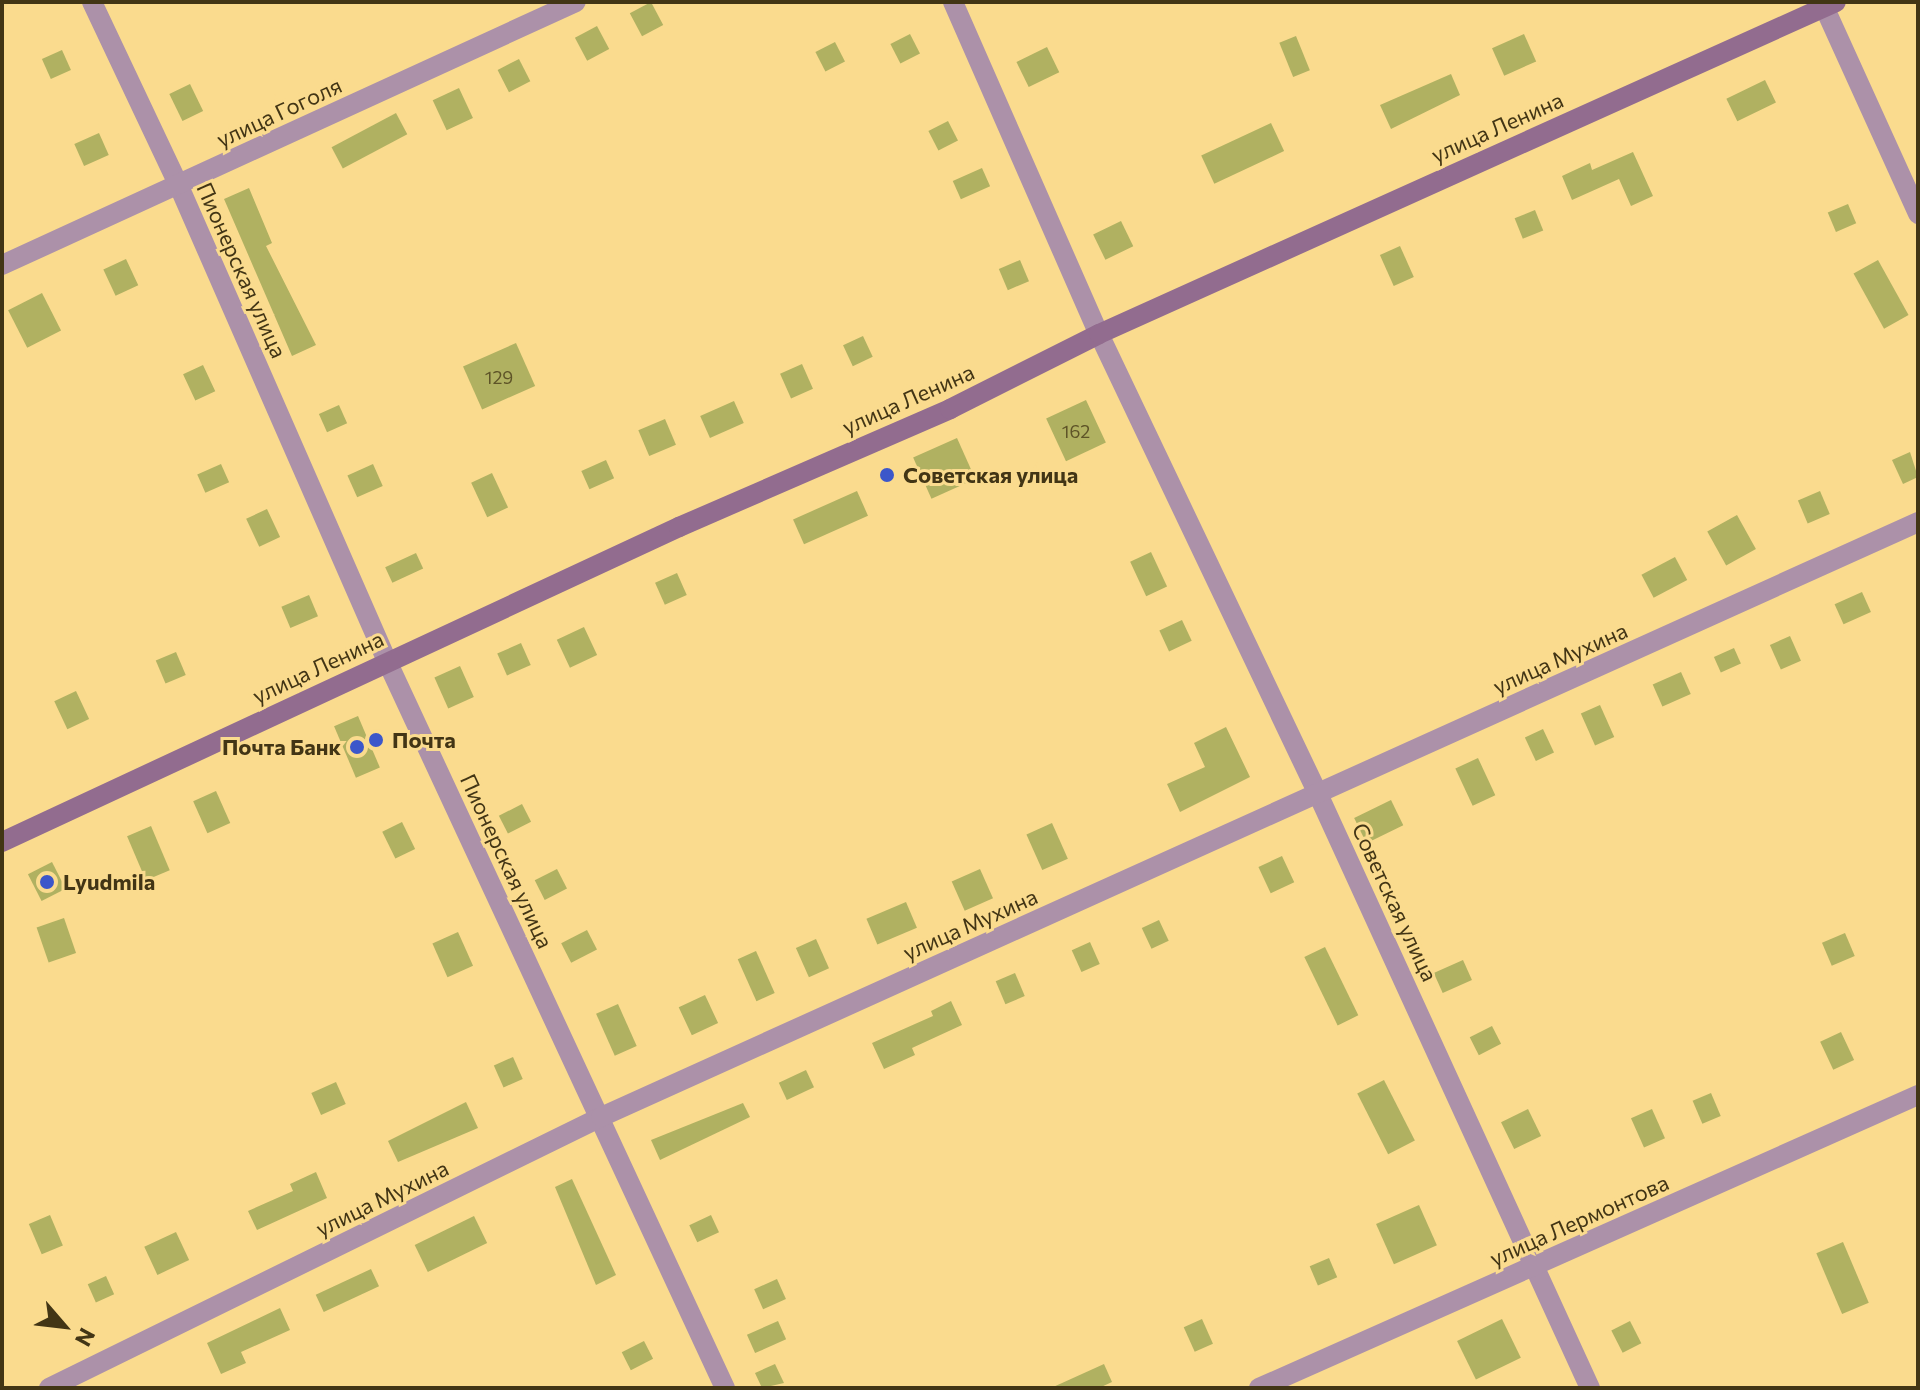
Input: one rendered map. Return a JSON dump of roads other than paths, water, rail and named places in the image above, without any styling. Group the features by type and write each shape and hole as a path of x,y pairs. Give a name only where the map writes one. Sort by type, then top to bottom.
{"main road":[{"name":"улица Ленина","path":"2,842 387,661 950,409 1099,334 1828,4"}],"street":[{"name":"Пионерская улица","path":"92,2 178,184 387,661 725,1388"},
{"name":"улица Гоголя","path":"2,265 576,2"},
{"name":"Советская улица","path":"953,2 1099,334 1318,794 1537,1265 1590,1388"},
{"path":"1828,4 1918,214"},
{"name":"улица Мухина","path":"49,1388 601,1117 1918,522"},
{"name":"улица Лермонтова","path":"1259,1388 1918,1095"}],"place":[{"name":"Советская улица","path":"887,475"},
{"name":"Почта","path":"376,740"},
{"name":"Почта Банк","path":"357,747"},
{"name":"Lyudmila","path":"47,882"}]}
